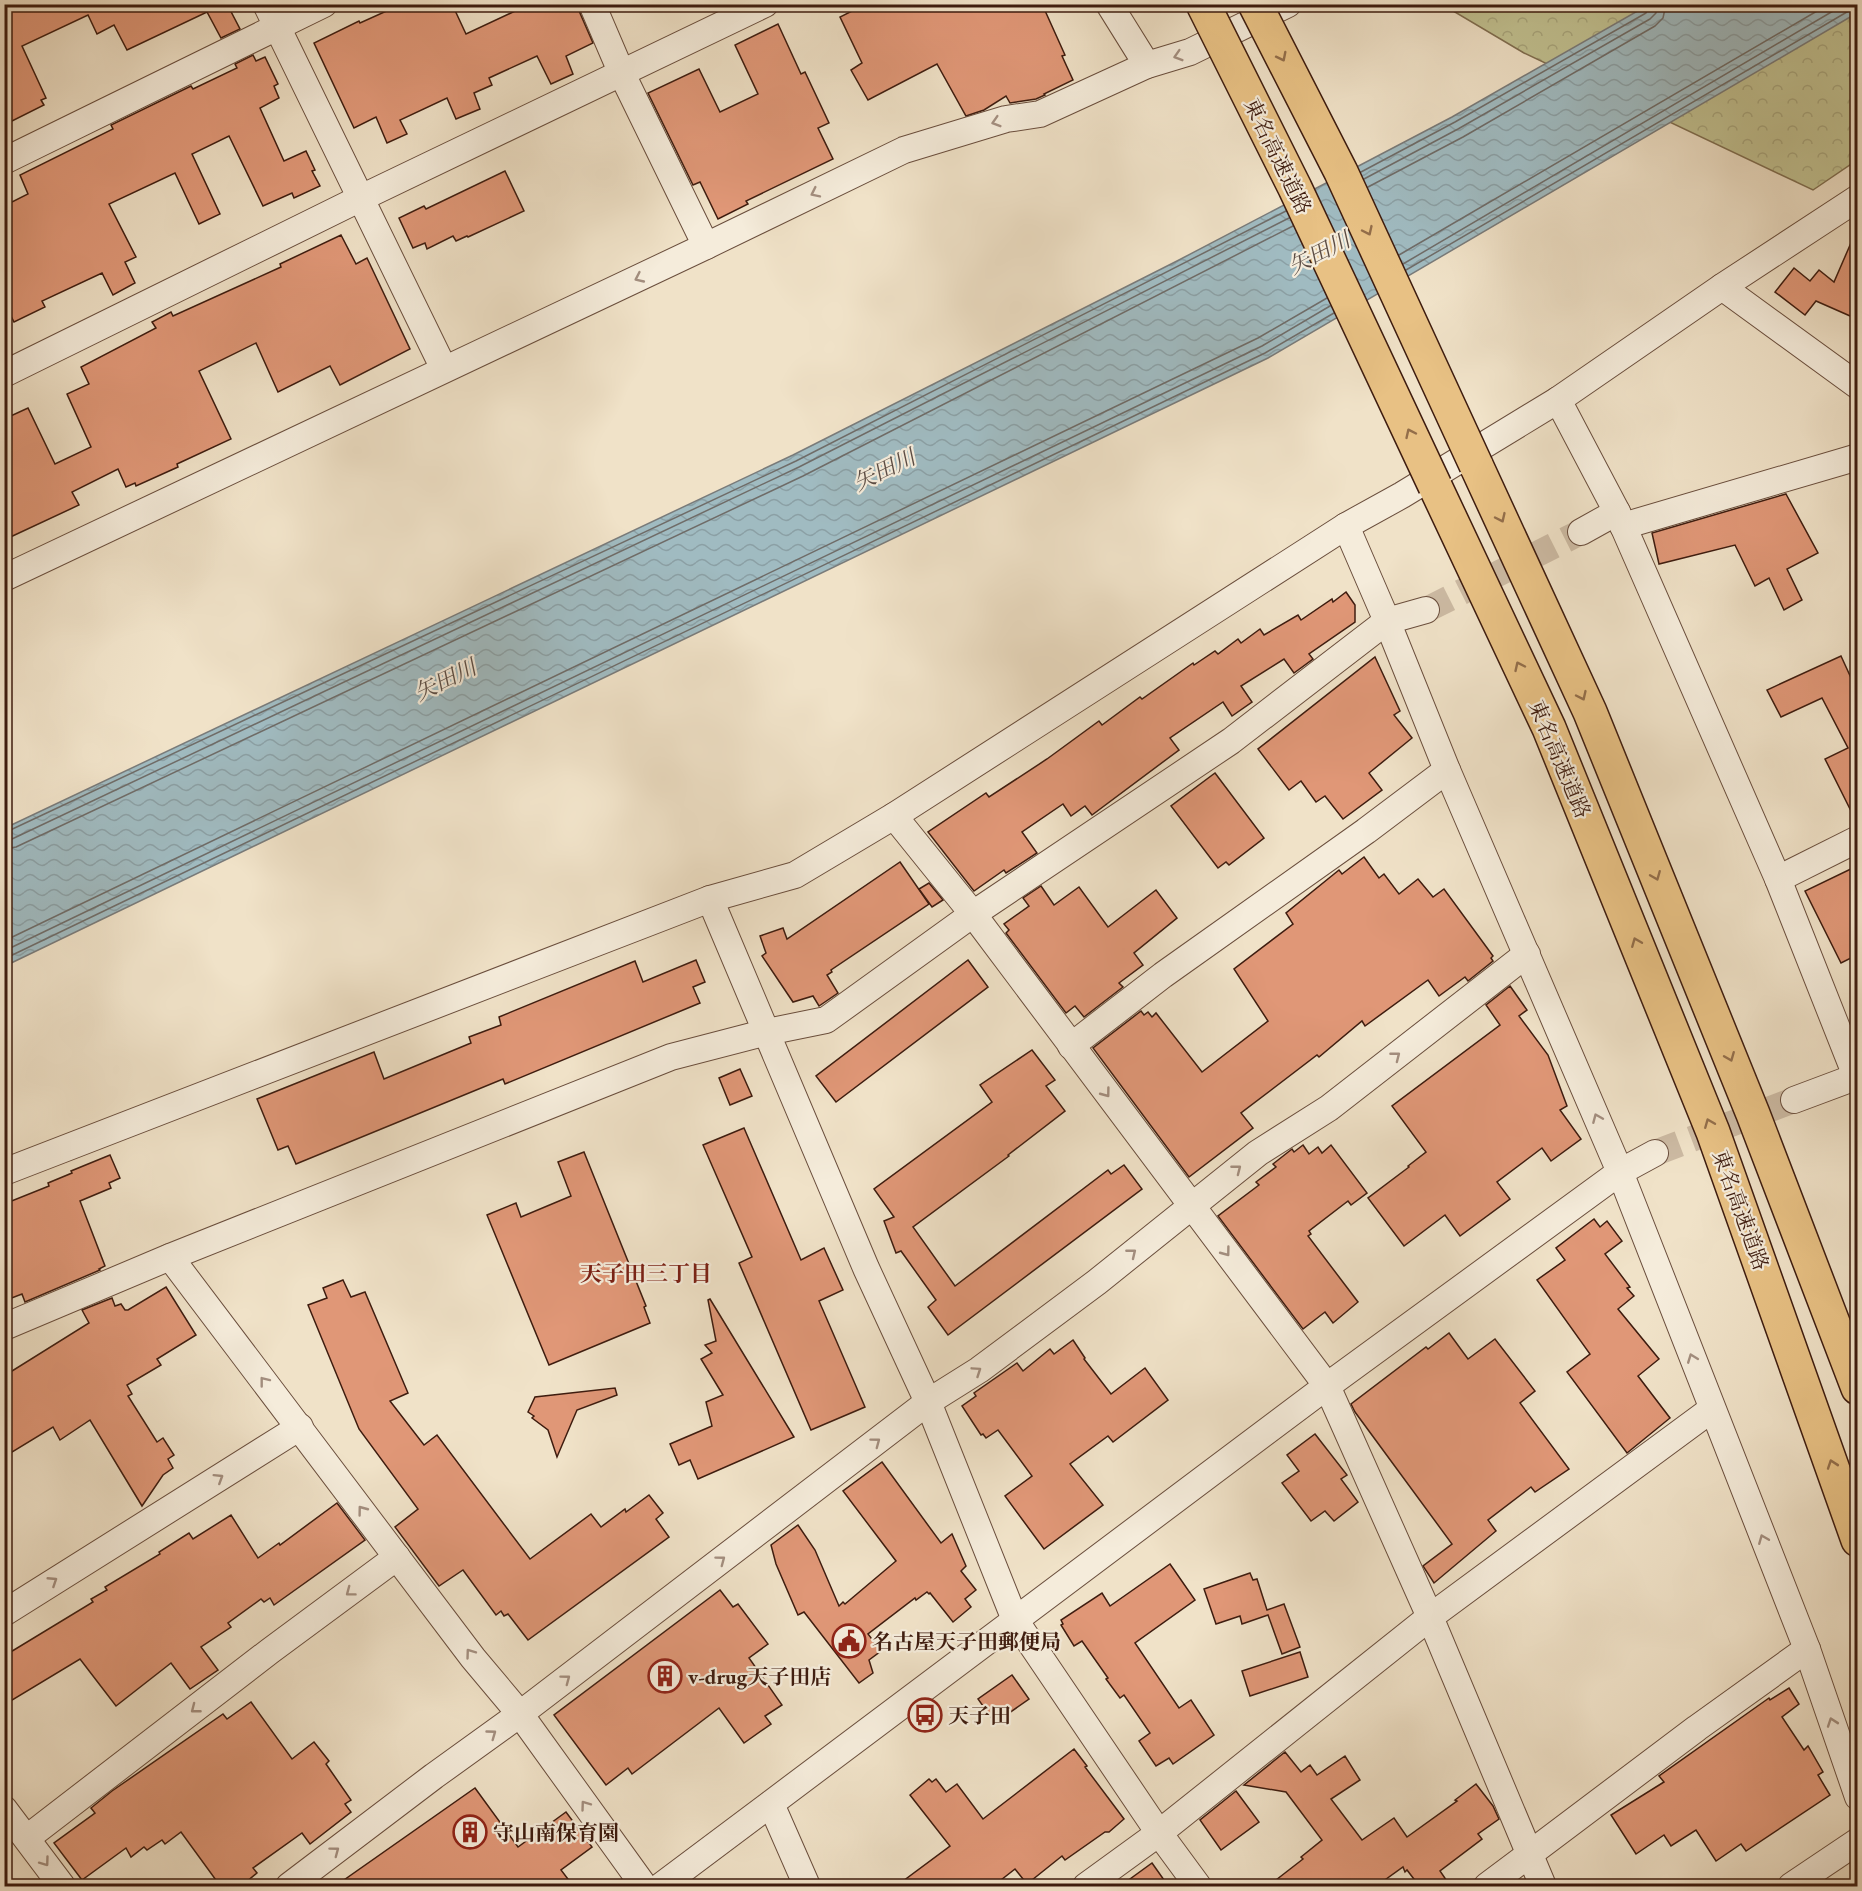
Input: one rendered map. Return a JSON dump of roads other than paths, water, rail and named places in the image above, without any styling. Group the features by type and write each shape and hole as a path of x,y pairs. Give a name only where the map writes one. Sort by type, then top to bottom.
{"highway":[{"name":"東名高速道路","path":"1203,4 1295,188 1548,728 1713,1132 1857,1539"},
{"path":"1255,4 1341,172 1590,712 1753,1114 1857,1388"}],"street":[{"path":"266,4 444,369"},
{"path":"4,161 324,4"},
{"path":"592,4 622,74 706,246"},
{"path":"4,374 361,198 765,4"},
{"path":"1109,4 1147,65"},
{"path":"4,578 904,150 1006,119 1040,114 1147,65 1190,52 1288,4"},
{"path":"4,1172 710,899 795,875 894,816 1346,526 1402,495 1558,400 1722,287 1857,198"},
{"path":"1722,287 1857,386"},
{"path":"1558,400 1620,519 1778,879 1857,1078 1794,1100"},
{"path":"1581,532 1620,519 1857,457"},
{"path":"1346,526 1447,770 1620,1172 1807,1649 1857,1797"},
{"path":"4,1327 170,1257 671,1057 767,1032 825,1020 973,914 1231,741 1387,621 1426,610"},
{"path":"1071,1047 1162,975 1366,831 1447,770"},
{"path":"894,816 973,914 1326,1386 1430,1617 1543,1887"},
{"path":"1778,879 1857,839"},
{"path":"710,899 866,1268 928,1402 1015,1620 1198,1887"},
{"path":"289,1887 434,1776 520,1714 928,1402 979,1370 1097,1282 1258,1153 1329,1108 1527,954"},
{"path":"662,1887 1326,1386 1620,1172 1654,1153"},
{"path":"170,1257 473,1658 520,1714 644,1887"},
{"path":"1086,1887 1159,1833 1430,1617 1712,1409"},
{"path":"4,1614 300,1427"},
{"path":"27,1838 397,1557"},
{"path":"1487,1887 1697,1728 1807,1649"},
{"path":"771,1804 807,1887"},
{"path":"4,1809 62,1887"},
{"path":"1791,1887 1857,1841"}],"water":[{"name":"矢田川","path":"1648,5 1857,5 1857,13 1268,358 5,966 5,828 793,455 1177,261 1452,117"}],"tunnel":[{"path":"1426,610 1581,532"},
{"path":"1655,1153 1794,1100"}],"place":[{"name":"名古屋天子田郵便局","path":"849,1641"},
{"name":"v-drug天子田店","path":"665,1676"},
{"name":"天子田","path":"925,1715"},
{"name":"守山南保育園","path":"470,1832"}],"district":[{"name":"天子田三丁目","path":"646,1273"}]}
